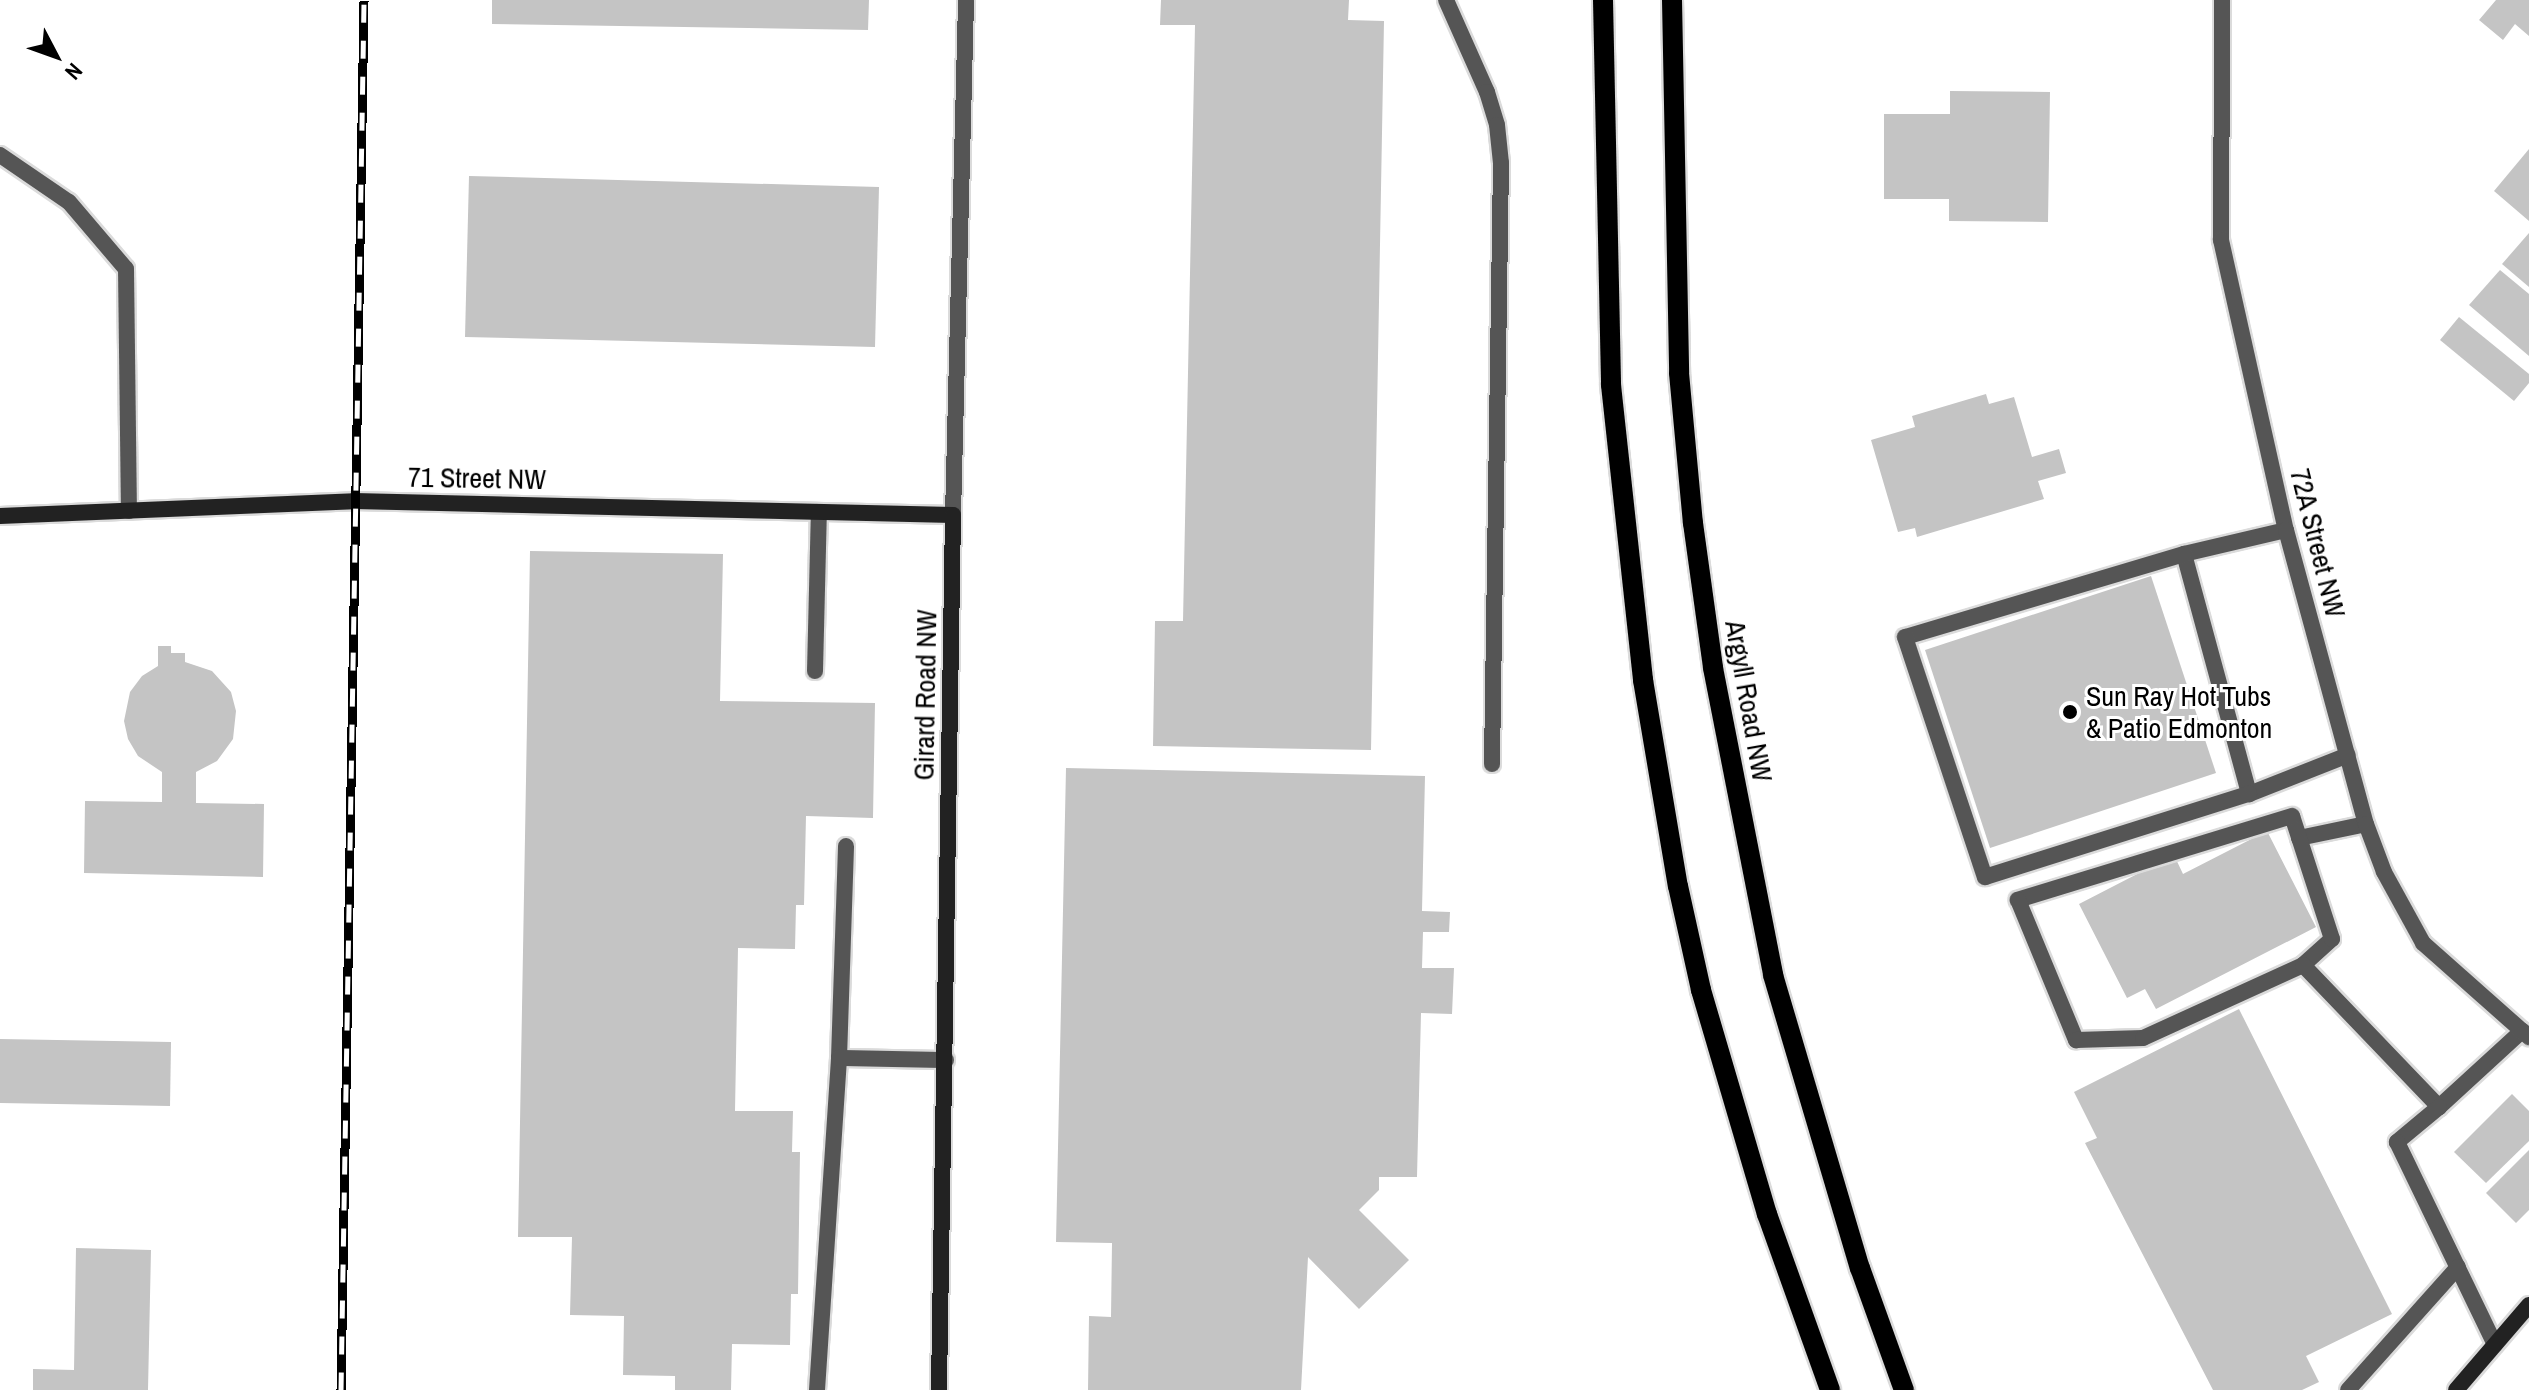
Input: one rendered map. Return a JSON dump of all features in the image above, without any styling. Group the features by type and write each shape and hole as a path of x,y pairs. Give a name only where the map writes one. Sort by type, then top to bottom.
{"main road":[{"path":"1603,0 1611,385 1624,529 1645,695 1678,886 1701,990 1767,1214 1830,1390"},
{"name":"Argyll Road NW","path":"1672,0 1679,373 1693,523 1713,668 1773,975 1860,1268 1904,1390"}],"street":[{"name":"Girard Road NW","path":"939,1390 953,515 966,0"},
{"path":"1446,0 1487,92 1497,125 1501,163 1492,764"},
{"name":"72A Street NW","path":"2222,0 2221,240 2286,530 2366,824 2384,872 2423,943 2525,1034"},
{"path":"0,155 69,202 126,269 129,511"},
{"name":"71 Street NW","path":"0,516 354,501 953,515"},
{"path":"815,671 819,512"},
{"path":"2286,530 2184,554 1905,637 1985,877 2249,794 2348,755"},
{"path":"2184,554 2249,794"},
{"path":"2292,816 2332,939 2303,965 2143,1038 2076,1040 2018,900 2292,816"},
{"path":"2299,838 2366,824"},
{"path":"817,1390 839,1058 846,846"},
{"path":"2303,965 2439,1107"},
{"path":"2495,1345 2397,1142 2525,1034"},
{"path":"839,1058 946,1060"},
{"path":"2348,1390 2458,1267"},
{"path":"2456,1390 2529,1305"}],"building":[{"path":"492,0 869,0 868,30 492,24"},
{"path":"1161,0 1349,0 1348,20 1384,21 1371,750 1153,746 1155,621 1183,621 1195,25 1160,25"},
{"path":"2496,0 2529,0 2529,36 2515,24 2503,40 2479,20"},
{"path":"1950,91 2050,92 2048,222 1949,221 1949,199 1884,199 1884,114 1950,114"},
{"path":"2529,149 2529,221 2494,191"},
{"path":"469,176 879,187 875,347 465,337"},
{"path":"2529,233 2529,287 2502,264"},
{"path":"2500,270 2529,294 2529,356 2469,305"},
{"path":"2459,317 2529,374 2529,383 2514,401 2440,340"},
{"path":"1986,394 1989,404 2014,397 2032,457 2059,449 2066,473 2038,481 2044,499 1917,537 1915,528 1898,532 1871,440 1915,427 1912,416"},
{"path":"530,551 723,554 720,701 875,703 873,818 806,816 804,905 796,905 795,949 738,948 735,1111 793,1111 792,1152 800,1152 798,1294 791,1294 790,1345 732,1344 731,1390 675,1390 675,1376 623,1375 624,1316 570,1315 572,1237 518,1237"},
{"name":"Sun Ray Hot Tubs & Patio Edmonton","path":"2151,576 2216,773 1990,848 1925,650"},
{"path":"158,646 171,646 171,653 185,653 185,662 212,671 231,692 236,711 233,739 217,761 196,772 196,803 264,804 263,877 84,873 85,801 162,802 162,772 138,756 128,739 124,721 130,692 142,676 158,666"},
{"path":"1066,768 1425,776 1422,911 1450,912 1449,932 1423,932 1422,968 1454,968 1452,1014 1421,1013 1417,1177 1379,1177 1379,1190 1359,1210 1409,1260 1359,1309 1308,1257 1301,1390 1088,1390 1089,1316 1111,1317 1112,1243 1056,1242"},
{"path":"2267,831 2316,927 2156,1009 2145,989 2127,998 2079,904 2174,855 2183,874"},
{"path":"2239,1009 2392,1314 2306,1356 2319,1382 2302,1390 2213,1390 2085,1143 2097,1138 2074,1092"},
{"path":"0,1039 171,1042 170,1106 0,1103"},
{"path":"2512,1094 2529,1111 2529,1141 2486,1183 2454,1152"},
{"path":"2529,1150 2529,1210 2516,1223 2486,1193"},
{"path":"76,1248 151,1250 148,1390 33,1390 33,1369 74,1370"}],"railway":[{"path":"341,1390 364,0"}],"place":[{"name":"Sun Ray Hot Tubs & Patio Edmonton","path":"2070,712"}]}
